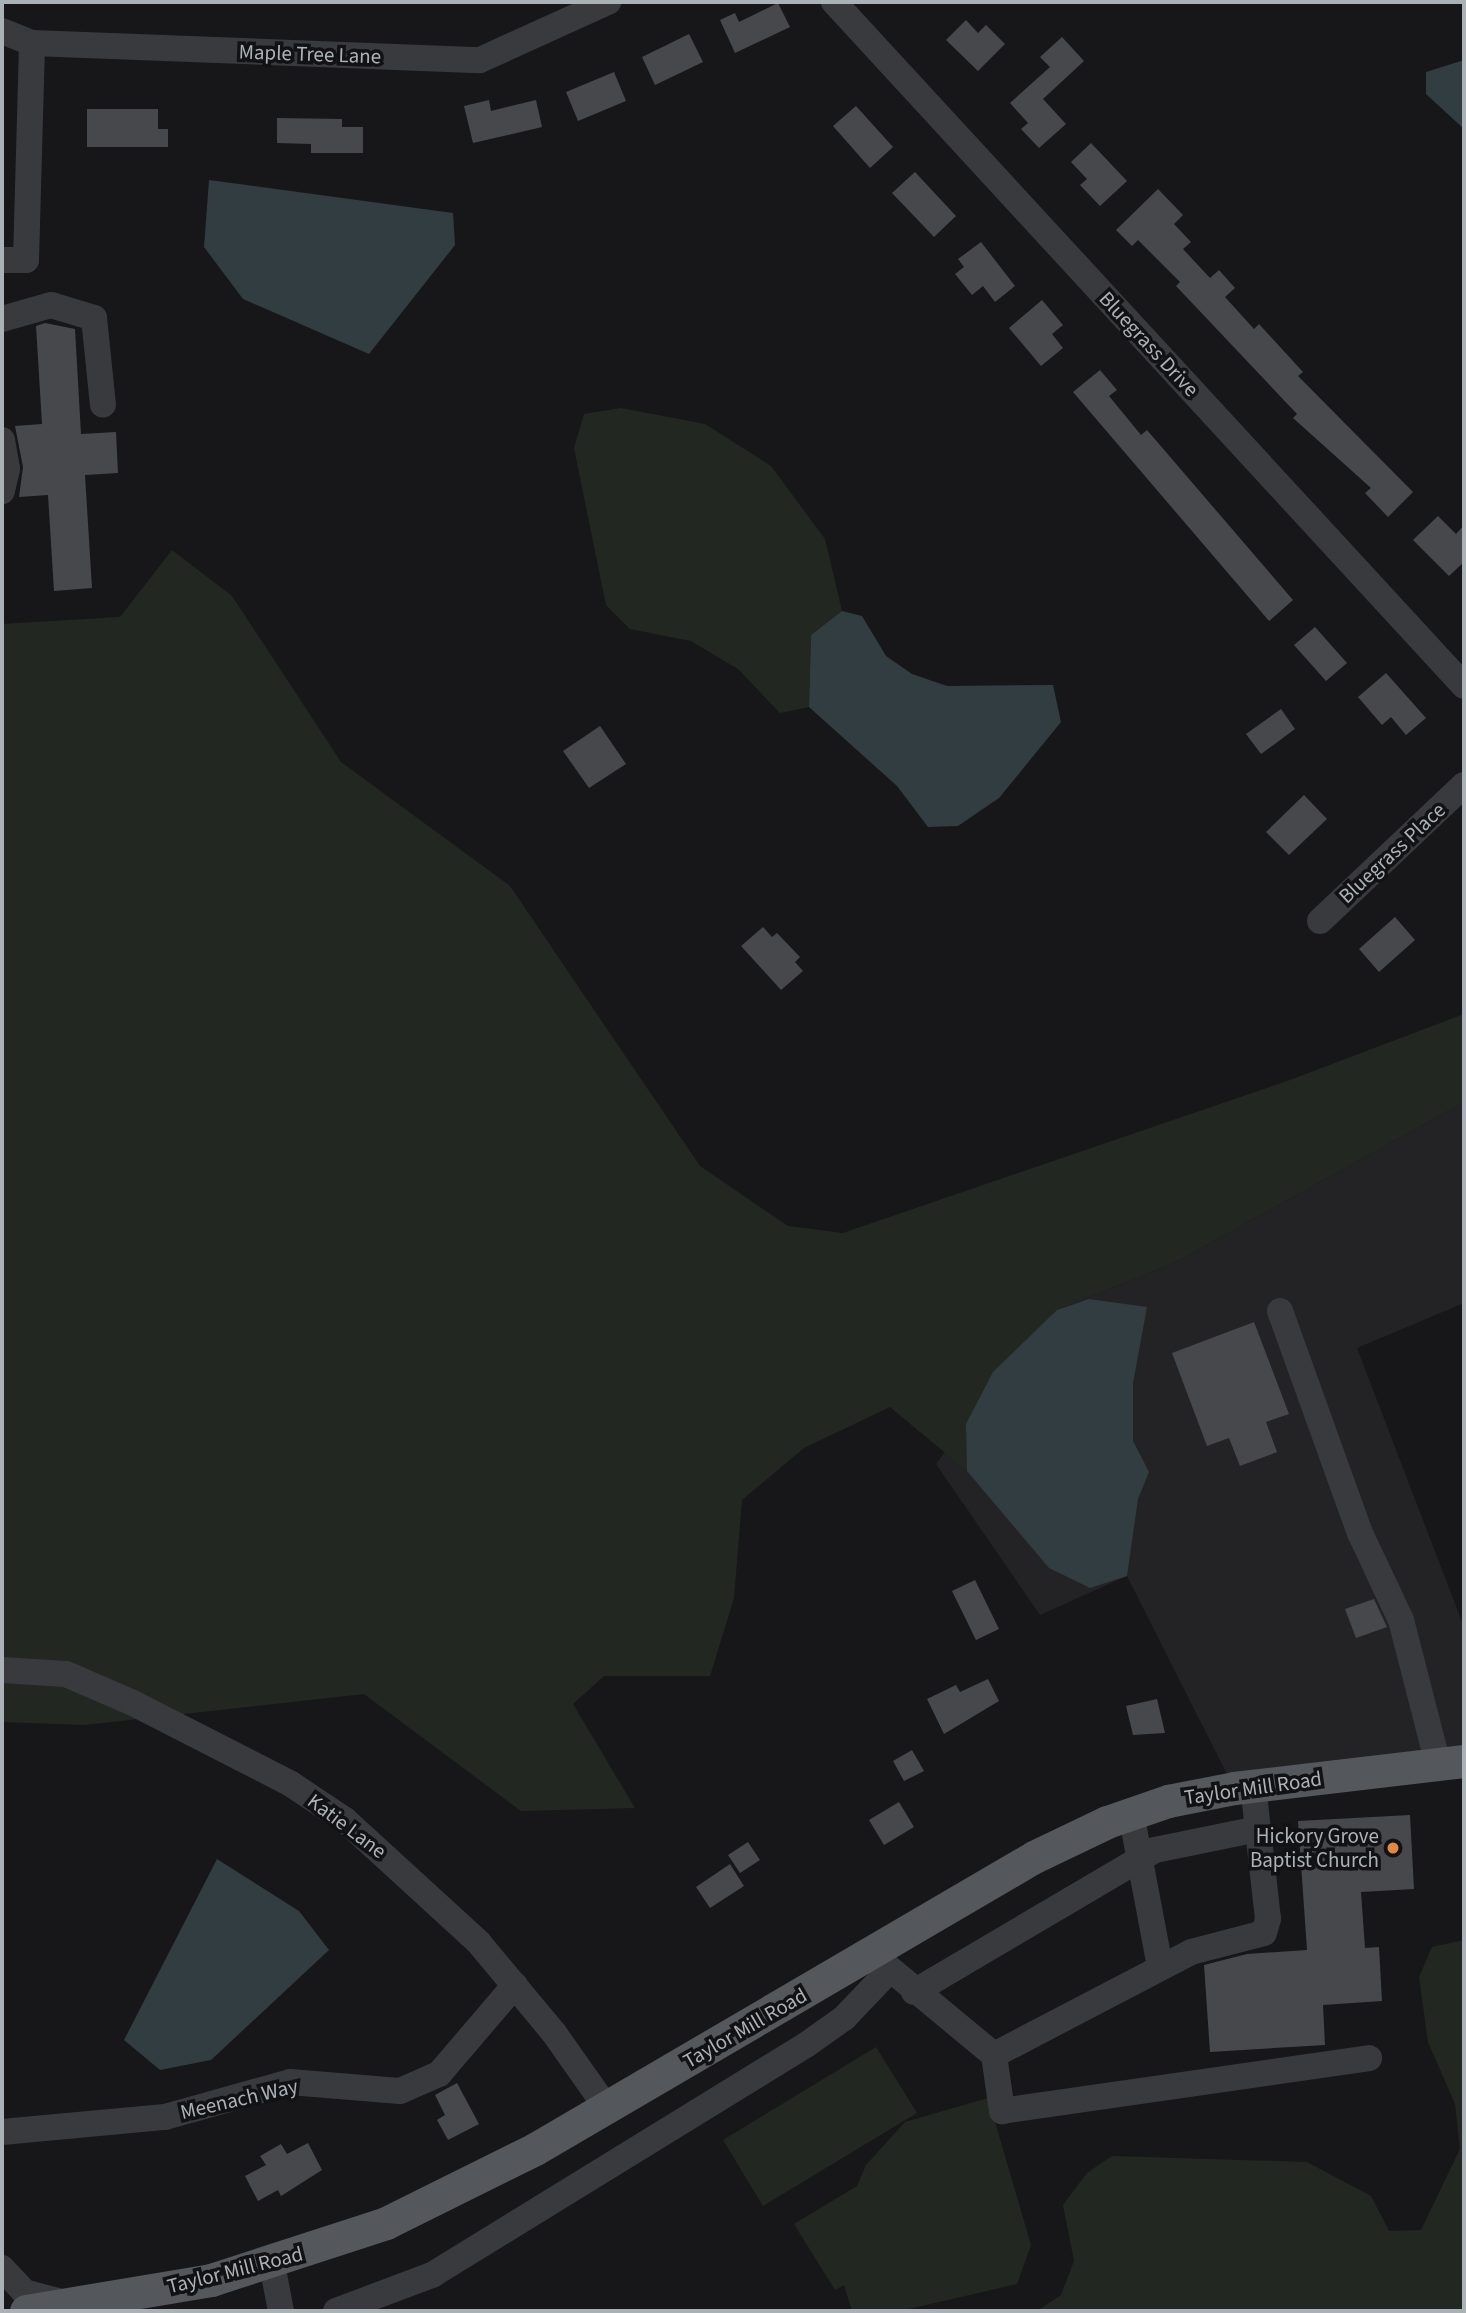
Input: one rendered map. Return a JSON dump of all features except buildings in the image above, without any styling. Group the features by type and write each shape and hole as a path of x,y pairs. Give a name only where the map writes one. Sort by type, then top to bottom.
{"main road":[{"name":"Taylor Mill Road","path":"26,2311 74,2304 272,2264 350,2238 456,2191 881,1962 1034,1857 1131,1813 1253,1786 1451,1763"}],"street":[{"name":"Maple Tree Lane","path":"2,31 32,43 480,60 608,2"},
{"name":"Bluegrass Drive","path":"834,2 1464,686"},
{"path":"2,260 26,260 32,43"},
{"path":"2,319 51,305 94,318 103,405"},
{"path":"2,440 8,469 2,491"},
{"name":"Bluegrass Place","path":"1320,921 1464,785"},
{"path":"1280,1311 1360,1533 1401,1619 1451,1763"},
{"name":"Katie Lane","path":"2,1670 66,1674 291,1784 345,1820 403,1869 515,1985 607,2108"},
{"path":"994,2055 1191,1952 1264,1933 1253,1786"},
{"path":"1131,1813 1160,1967"},
{"path":"914,1992 1155,1850 1258,1829"},
{"path":"336,2311 432,2275 806,2045 844,2018 881,1962 914,1992 994,2055 1002,2110 1369,2059"},
{"name":"Meenach Way","path":"2,2133 166,2117 290,2082 400,2091 439,2074 515,1985"},
{"path":"272,2264 281,2311"},
{"path":"2,2268 24,2292 74,2304"}],"shaded area":[{"path":"1464,60 1464,129 1426,94 1426,72"},
{"path":"209,180 453,213 455,245 369,354 243,299 204,247"},
{"path":"621,408 705,424 771,466 825,539 842,611 811,635 809,707 780,713 738,669 691,641 630,629 606,605 574,448 584,414"},
{"path":"172,550 232,596 341,762 510,886 700,1166 788,1226 843,1233 1290,1080 1464,1014 1464,1102 1176,1262 1057,1310 966,1424 967,1471 890,1407 804,1448 742,1500 734,1598 710,1676 604,1676 573,1704 635,1808 521,1811 364,1694 84,1725 2,1722 2,624 120,617"},
{"path":"842,611 862,616 886,656 912,674 947,686 1053,685 1061,722 999,798 958,826 928,827 897,786 809,707 811,635"},
{"path":"1464,1102 1464,1303 1357,1348 1464,1627 1464,1761 1234,1788 1127,1576 1040,1615 936,1464 966,1424 993,1372 1057,1310 1176,1262"},
{"path":"1089,1299 1147,1307 1133,1383 1133,1441 1149,1472 1138,1499 1127,1576 1090,1588 1049,1568 967,1471 966,1424 993,1372 1057,1310"},
{"path":"217,1859 299,1911 329,1950 211,2060 160,2070 124,2040"},
{"path":"1464,1940 1464,2311 1037,2311 1061,2295 1074,2261 1063,2205 1087,2173 1112,2156 1307,2162 1371,2196 1389,2231 1421,2230 1460,2149 1455,2104 1428,2042 1419,1977 1432,1947"},
{"path":"876,2047 917,2113 763,2206 723,2140"},
{"path":"988,2098 1031,2245 1017,2284 900,2311 852,2311 844,2285 835,2290 794,2224 857,2186 866,2165 905,2122"}],"place":[{"name":"Hickory Grove Baptist Church","path":"1393,1848"}]}
